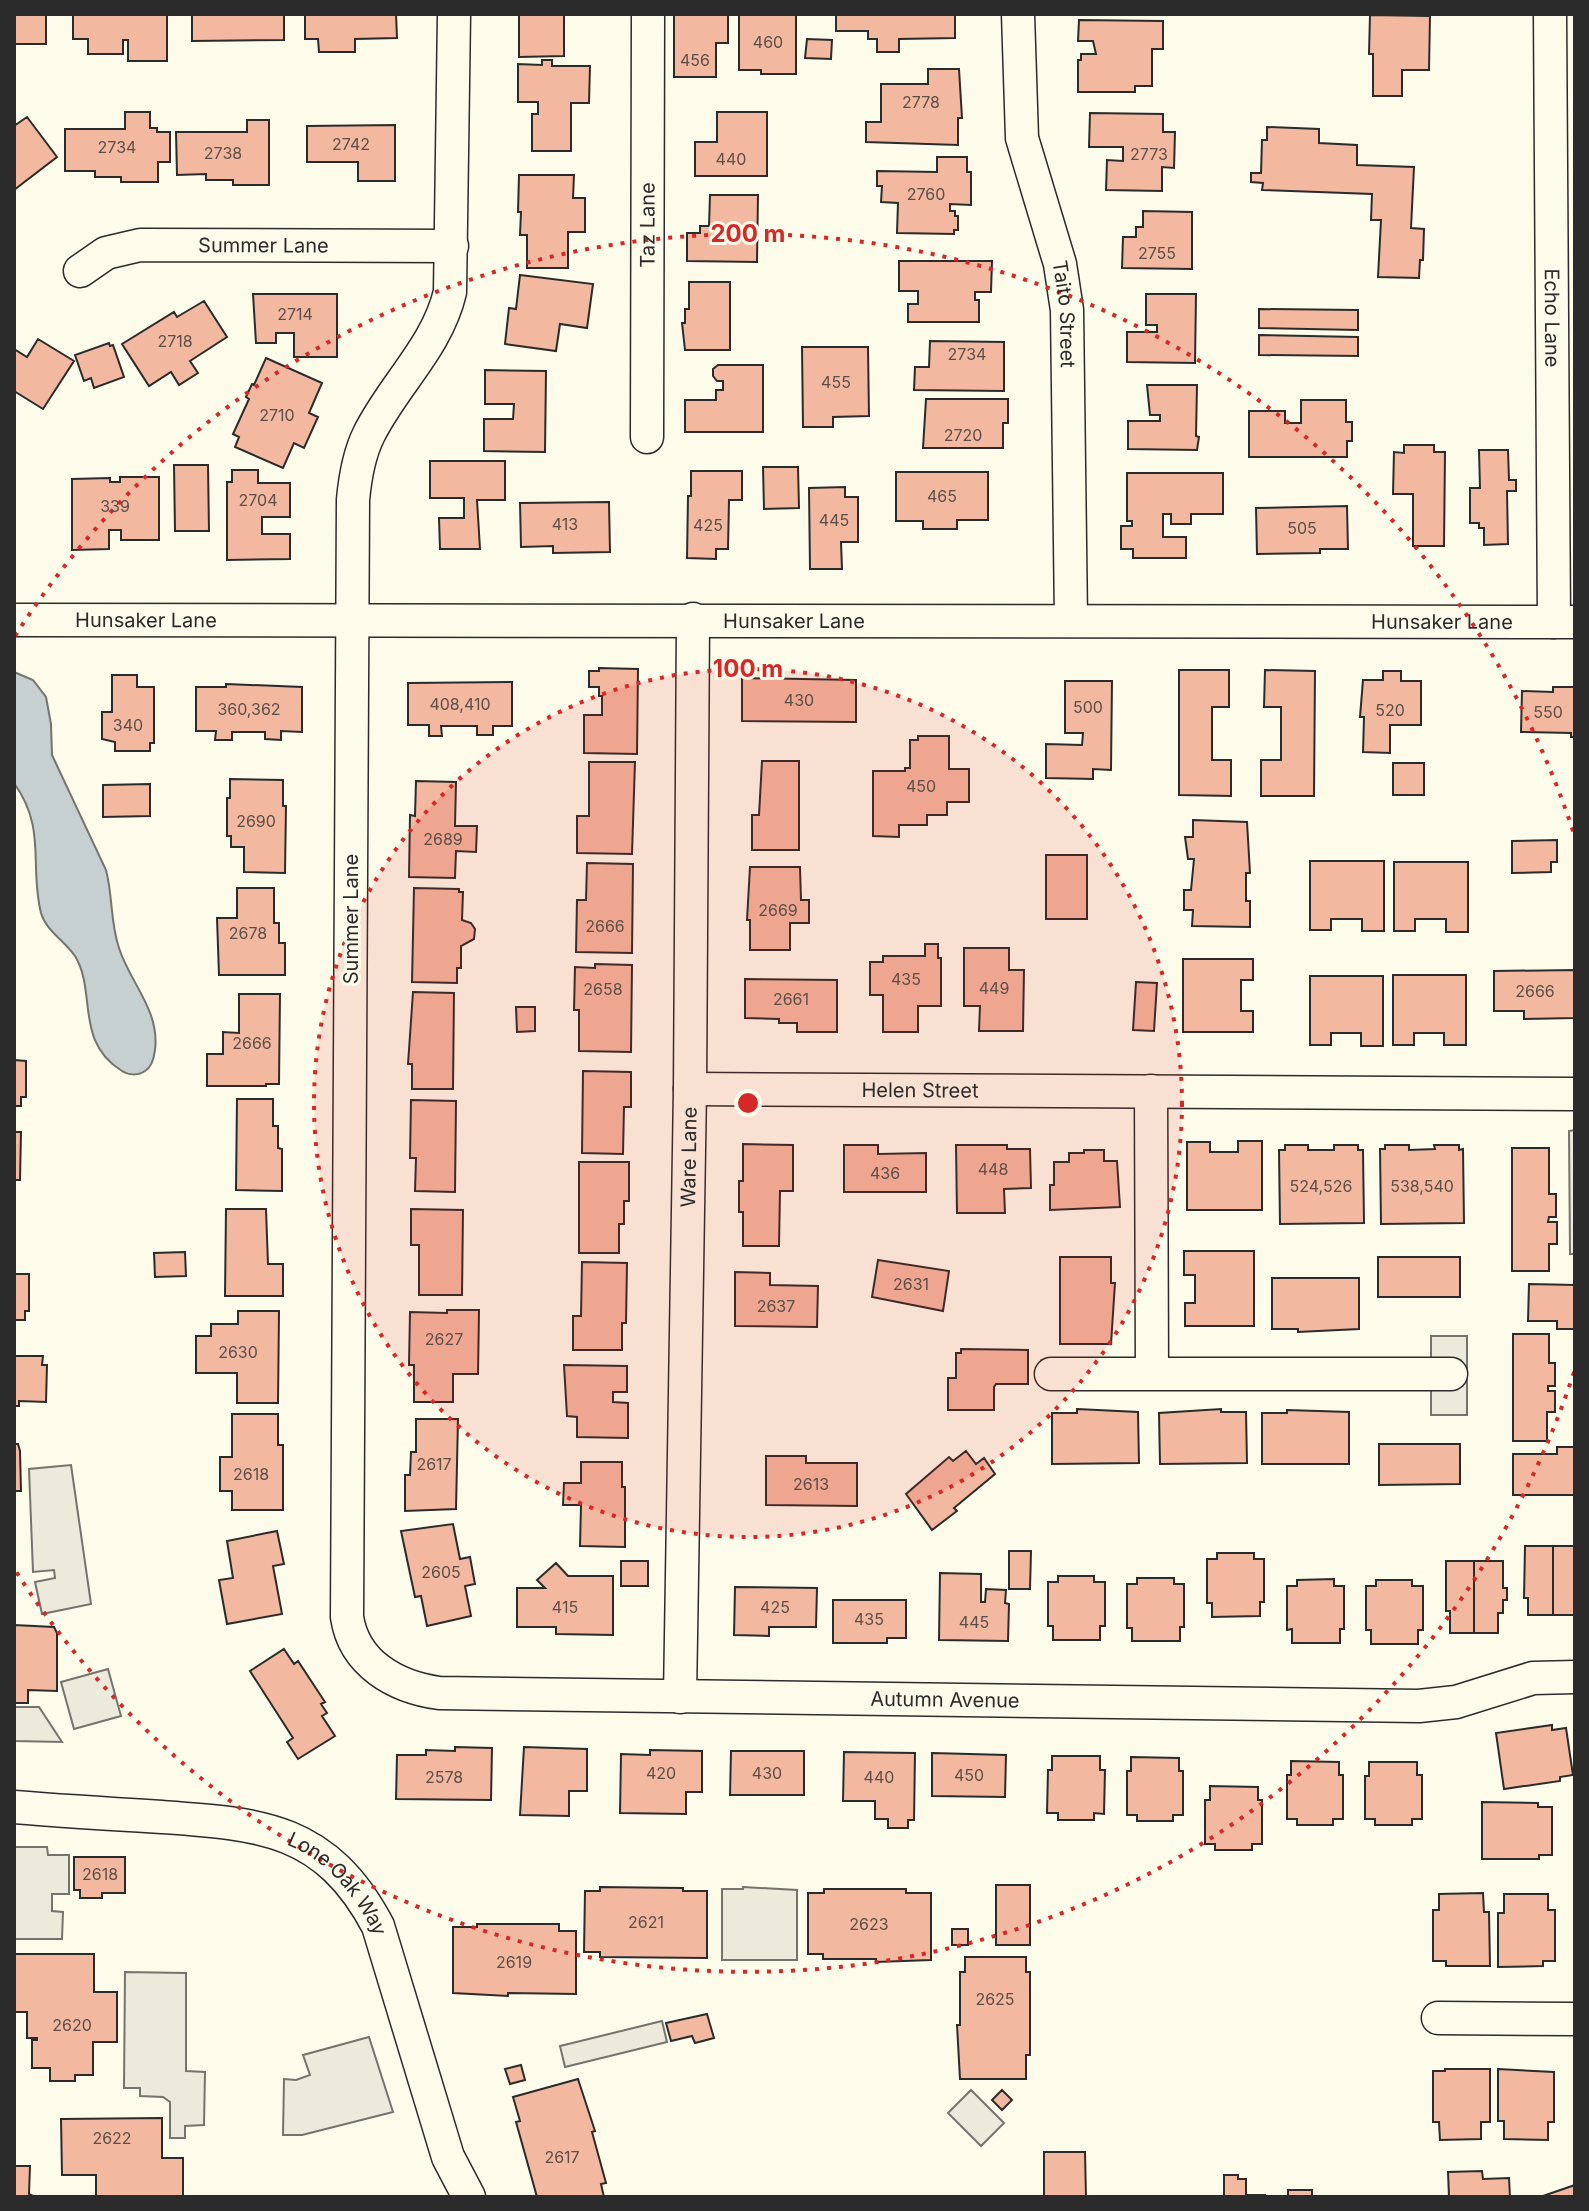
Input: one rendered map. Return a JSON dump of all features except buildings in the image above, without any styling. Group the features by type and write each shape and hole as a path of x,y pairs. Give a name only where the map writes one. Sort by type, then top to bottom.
{"street":[{"name":"Summer Lane","path":"347,1617 353,500 360,458 379,417 427,348 441,321 452,281 454,14"},
{"name":"Taz Lane","path":"647,437 648,14"},
{"name":"Taito Street","path":"1018,14 1022,138 1060,264 1067,310 1071,620"},
{"name":"Echo Lane","path":"1550,14 1564,622"},
{"name":"Summer Lane","path":"80,271 106,253 140,245 452,246"},
{"name":"Ware Lane","path":"680,1697 690,1089 693,619"},
{"name":"Hunsaker Lane","path":"14,620 1564,622"},
{"name":"Helen Street","path":"690,1089 1575,1094"},
{"path":"1151,1091 1152,1373"},
{"path":"1051,1374 1451,1374"},
{"name":"Autumn Avenue","path":"347,1617 352,1638 367,1660 398,1682 425,1691 1419,1706 1456,1702 1533,1678 1575,1677"},
{"name":"Lone Oak Way","path":"14,1807 250,1825 290,1837 334,1866 359,1894 378,1926 448,2157 469,2197"},
{"path":"1438,2018 1575,2019"}],"shaded area":[{"path":"14,672 33,680 46,697 52,755 106,870 119,948 153,1022 155,1050 152,1062 139,1074 122,1071 107,1059 98,1045 92,1031 85,985 75,956 47,925 41,913 34,832 24,800 14,783"},
{"path":"1575,1130 1575,1254 1570,1254 1569,1131"},
{"path":"1431,1336 1467,1336 1467,1415 1431,1415"},
{"path":"71,1465 91,1604 42,1614 35,1582 55,1578 54,1570 33,1572 29,1469"},
{"path":"108,1669 121,1716 74,1729 61,1682"},
{"path":"14,1707 39,1707 62,1742 14,1741"},
{"path":"14,1847 47,1847 48,1855 69,1855 69,1894 52,1894 52,1911 63,1912 62,1939 14,1939"},
{"path":"722,1889 797,1890 797,1960 722,1960"},
{"path":"125,1972 186,1973 186,2071 205,2072 204,2125 185,2126 185,2138 170,2138 170,2102 163,2097 140,2096 140,2088 124,2088"},
{"path":"662,2021 667,2042 565,2067 560,2046"},
{"path":"369,2037 393,2112 302,2135 283,2135 284,2079 296,2080 310,2075 303,2055"},
{"path":"971,2090 1004,2123 981,2146 948,2113"}]}
